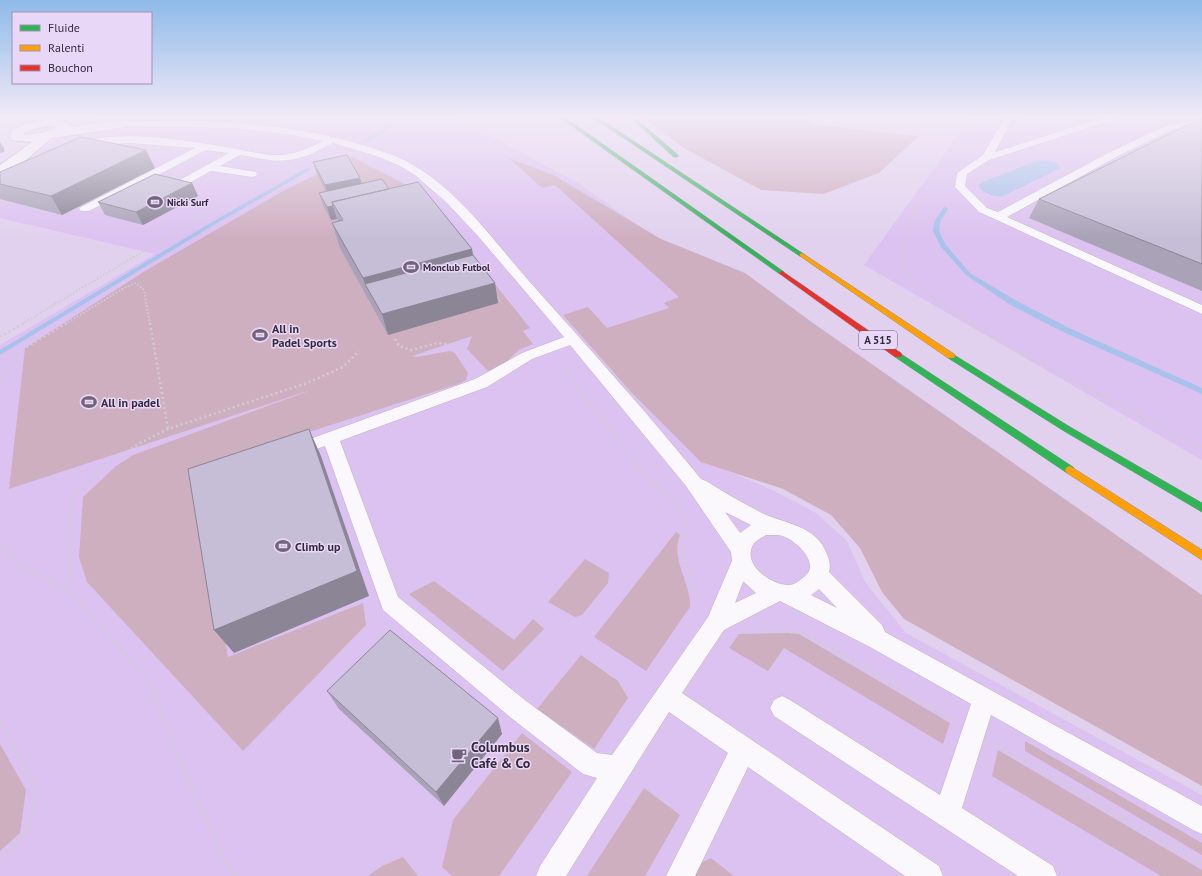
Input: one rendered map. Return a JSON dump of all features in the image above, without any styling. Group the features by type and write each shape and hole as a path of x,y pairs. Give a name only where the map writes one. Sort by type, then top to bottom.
{"highway":[{"name":"A 515","path":"619,157 832,309 1002,424 1202,556"},
{"name":"A 515","path":"654,157 927,340 1067,429 1202,508"},
{"path":"676,157 684,163"},
{"path":"714,185 927,340"}],"street":[{"path":"16,161 17,157"},
{"path":"0,171 21,157"}],"lane":[{"path":"175,157 181,159"},
{"path":"85,209 185,157"},
{"path":"180,184 229,157"},
{"path":"268,157 295,157"},
{"path":"386,157 402,163 438,186 573,339 693,482 742,555 746,571 755,580 765,587 782,593 884,642 1202,821"},
{"path":"987,157 962,174 960,187 983,210 1202,310"},
{"path":"998,217 1109,157"},
{"path":"210,168 252,174"},
{"path":"280,456 481,383 527,356 573,339"},
{"path":"331,438 390,603 518,709 592,765 619,769"},
{"path":"693,482 729,505 773,527"},
{"path":"550,876 666,696 716,623 742,555 744,541 750,534 761,528 773,527 786,529 799,534 810,542 817,553 820,564 819,575 812,584 807,587 782,593 716,623"},
{"path":"819,575 884,642"},
{"path":"666,696 929,876"},
{"path":"947,814 984,699"},
{"path":"782,708 1042,876"},
{"path":"680,876 744,749"}],"path":[{"path":"961,179 945,185 923,198 916,205 907,223 909,232 908,243 902,258 903,268 912,280 935,299 1006,345 1135,415 1202,448"},
{"path":"0,337 246,191"},
{"path":"0,383 11,362 25,348 124,288 136,283 144,290 168,429"},
{"path":"395,339 399,346 411,350 438,343 459,346 481,383"},
{"path":"69,591 71,500 102,468 140,443 168,429 307,383 343,367 359,351"},
{"path":"560,360 588,401 649,479 675,500 688,525 683,555 694,591 705,602"},
{"path":"0,546 22,566 69,591 148,680 189,782 226,864 237,876"},
{"path":"0,720 38,791 28,832 0,862"}],"shaded area":[{"path":"33,157 529,157 578,183 808,345 724,469 774,491 816,513 847,541 865,582 906,633 1202,795 1202,876 0,876 0,345 155,254 0,218 0,182"},
{"name":"All in Padel Sports","path":"352,157 405,184 420,202 435,209 530,328 523,331 533,344 519,350 497,370 488,371 467,349 472,336 412,356 417,357 450,351 455,353 468,373 466,380 458,384 210,464 202,499 228,657 363,603 366,625 243,751 87,582 79,557 83,497 116,466 133,455 314,389 9,489 25,348 145,271 283,191","holes":["425,205 502,304 423,206"]},
{"path":"700,157 896,157 879,173 824,194 761,190"},
{"path":"942,157 1202,157 1202,460 864,265"},
{"path":"509,158 553,175 661,239 745,273 813,323 1202,595 1202,786 904,619 882,592 860,548 831,515 783,489 701,462 631,392 563,315 588,307 607,328 669,308 664,303 679,297 555,185 542,188"},
{"path":"676,532 680,535 677,553 687,589 690,607 646,671 594,637"},
{"path":"585,559 609,573 608,583 582,615 575,617 548,602"},
{"path":"434,581 514,640 533,619 544,629 503,671 409,594"},
{"path":"739,634 799,634 950,723 943,744 784,648 768,671 729,648"},
{"path":"581,655 618,681 628,698 594,749 537,709"},
{"path":"522,733 572,772 499,876 452,876 442,867 453,820"},
{"path":"1025,741 1202,843 1202,855 1025,751"},
{"path":"0,744 26,790 20,833 0,851"},
{"path":"998,750 1202,870 1202,876 1161,876 992,776"},
{"path":"644,788 680,815 645,876 587,876"},
{"path":"403,857 418,876 368,876 382,866"},
{"path":"711,858 734,876 689,876 693,867"}],"water":[{"path":"1040,160 1055,162 1061,168 1003,196 990,195 979,188 979,185 982,182"}],"building":[{"path":"35,157 132,157 51,196 0,184 0,172"},
{"path":"338,157 348,157 360,178 325,185 313,162"},
{"path":"1123,157 1202,157 1202,264 1039,199"},
{"path":"155,174 192,183 136,212 98,202"},
{"path":"382,179 389,189 332,202 333,206 327,207 319,193"},
{"path":"418,182 472,249 363,278 332,223 343,220 332,202"},
{"path":"473,255 495,283 382,314 365,284"},
{"name":"Climb up","path":"309,429 357,571 214,630 188,469"},
{"path":"390,630 498,718 436,792 327,691"}],"waterway":[{"path":"0,353 212,224 309,169"},
{"path":"945,209 937,222 936,231 943,246 968,274 1012,302 1066,330 1202,391"}],"traffic: fast":[{"path":"618,157 782,273"},
{"path":"654,157 802,255"},
{"path":"898,355 1070,470"},
{"path":"951,356 1067,429 1202,508"}],"traffic: slow":[{"path":"802,255 951,356"},
{"path":"1070,470 1202,556"}],"traffic: jam":[{"path":"782,273 898,355"}],"place":[{"name":"Nicki Surf","path":"155,202"},
{"name":"Monclub Futbol","path":"411,267"},
{"name":"All in Padel Sports","path":"260,335"},
{"name":"All in padel","path":"89,402"},
{"name":"Climb up","path":"283,546"},
{"name":"Columbus Café & Co","path":"459,755"}]}
